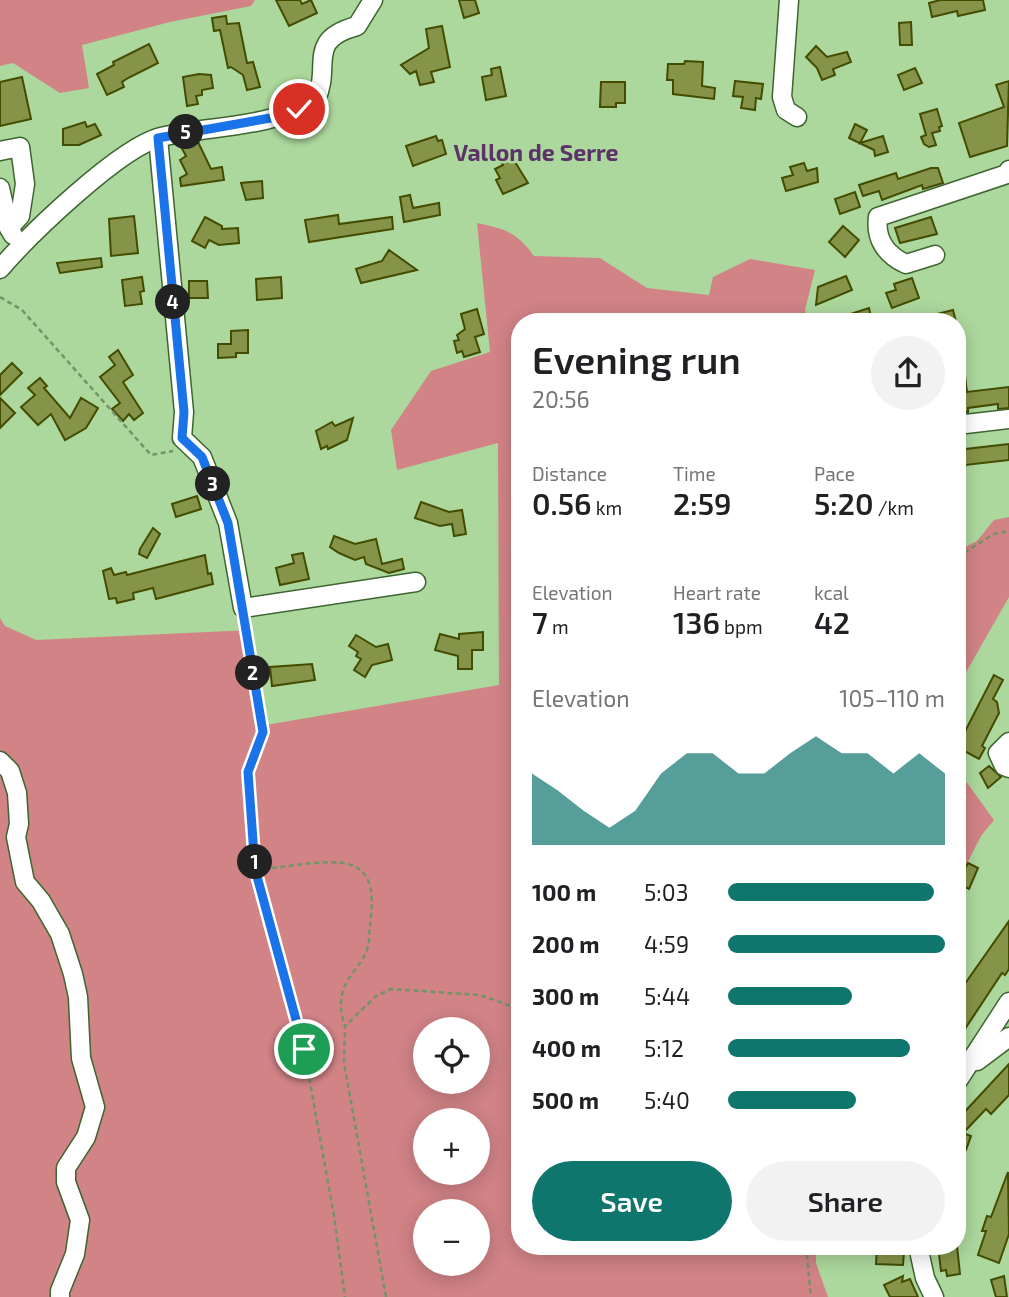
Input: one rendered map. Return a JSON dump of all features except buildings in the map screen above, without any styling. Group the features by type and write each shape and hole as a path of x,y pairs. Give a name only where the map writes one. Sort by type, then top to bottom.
{"street":[{"path":"0,269 21,246 127,152 158,138 276,117 316,99 322,85 322,52 326,45 341,30 357,26 373,0"},
{"path":"789,0 782,97 786,110 797,117"},
{"path":"158,138 184,412 182,438 202,457 228,523 243,608 416,582"},
{"path":"0,151 20,147 25,184 20,216 9,228"},
{"path":"935,255 906,264 897,260 884,248 876,228 878,217 1007,174 1009,170"},
{"path":"0,188 9,228 21,246"},
{"path":"966,424 1009,419"},
{"path":"1009,742 1006,742 998,753 1004,766 1009,768"},
{"path":"0,761 10,771 17,793 19,824 16,837 25,882 41,901 60,934 73,974 78,997 81,1058 95,1107 86,1137 66,1168 66,1182 80,1220 75,1254 60,1297"},
{"path":"966,1070 1009,1002"},
{"path":"966,1073 1009,1037"},
{"path":"921,1255 925,1278 934,1297"}],"path":[{"path":"0,297 22,310 151,455 188,446"},
{"path":"966,551 994,534 1009,531"},
{"path":"243,608 263,732 248,772 255,869 304,1049 334,1216 345,1297"},
{"path":"255,869 283,869 325,862 351,865 364,873 369,882 373,907 367,950 344,987 340,1008 345,1026 344,1063 386,1297"},
{"path":"345,1026 376,996 391,989 480,995 511,1006"},
{"path":"807,1255 811,1297"}],"shaded area":[{"path":"0,0 255,0 251,6 170,22 82,45 89,88 60,93 13,63 0,66"},
{"path":"477,223 510,233 534,256 600,258 647,288 709,295 713,277 750,259 815,270 806,313 511,313 511,1255 816,1255 816,1263 828,1297 0,1297 0,618 5,626 36,640 251,630 266,725 499,685 498,443 397,470 391,430 431,371 490,352"},
{"path":"1009,517 1009,597 966,672 966,546 977,541 994,520"},
{"path":"966,781 994,820 981,836 966,865"}],"district":[{"name":"Vallon de Serre","path":"536,152"}],"route":[{"path":"299,109 276,117 158,138 184,412 182,438 202,457 228,523 263,732 248,772 255,869 304,1049"}]}
